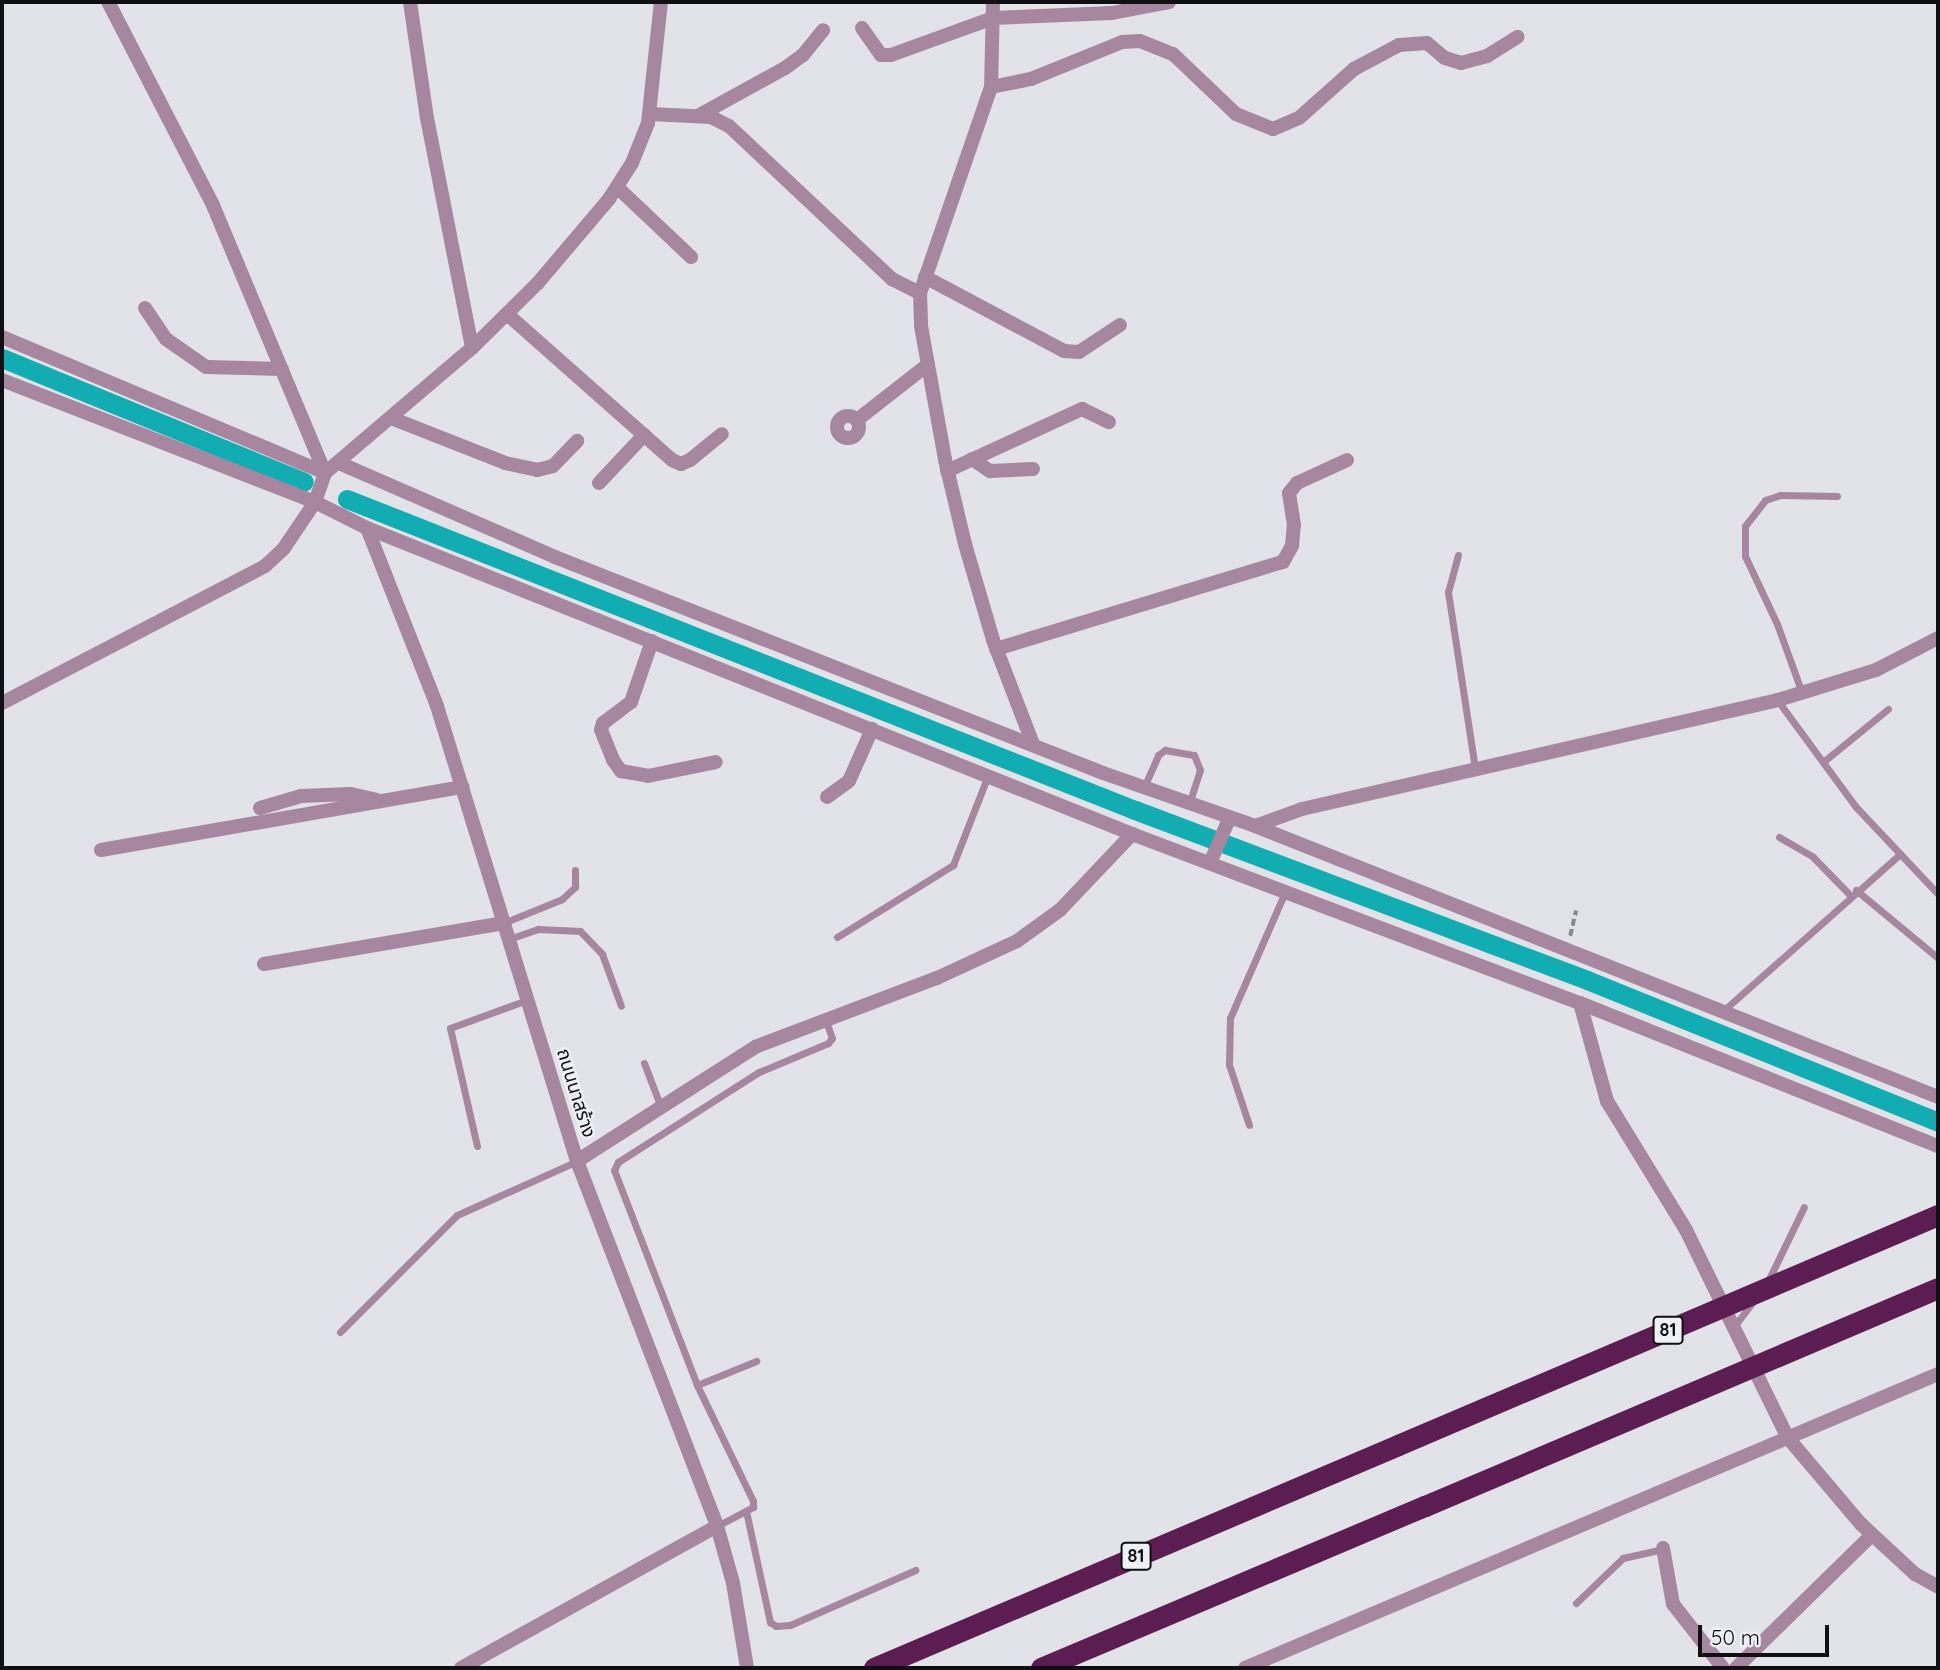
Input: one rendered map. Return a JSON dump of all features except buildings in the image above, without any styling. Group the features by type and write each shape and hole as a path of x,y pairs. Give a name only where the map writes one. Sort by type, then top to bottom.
{"highway":[{"name":"81","path":"874,1668 1938,1215"},
{"path":"1041,1668 1938,1288"}],"street":[{"path":"108,2 214,205 325,473"},
{"path":"410,2 427,118 472,348"},
{"path":"2,703 265,566 284,548 315,502 325,473 508,314 617,187 632,163 649,114 661,2"},
{"path":"993,2 991,87 920,293 926,366 947,471 996,649 1033,744"},
{"path":"862,28 881,55 891,55 993,18 1112,13 1169,2"},
{"path":"698,116 785,68 803,55 823,30"},
{"path":"991,87 1031,79 1122,42 1140,41 1173,54 1236,114 1273,129 1299,118 1354,69 1399,46 1427,43 1461,63 1487,56 1518,37"},
{"path":"649,114 698,116 720,121 753,145 892,279 920,293"},
{"path":"617,187 691,257"},
{"path":"925,277 1064,351 1079,352 1120,326"},
{"path":"145,308 166,338 206,367 282,369"},
{"path":"508,314 644,435 681,464 723,434"},
{"path":"2,337 325,473"},
{"path":"857,420 926,366"},
{"path":"2,380 315,502 367,528 989,774 1132,834 1212,857 1286,892 1580,1003 1938,1146"},
{"path":"947,471 1082,409 1109,422"},
{"path":"391,418 505,463 537,470 553,466 577,441"},
{"path":"599,483 644,435"},
{"path":"972,459 990,471 1033,469"},
{"path":"996,649 1283,562 1292,547 1294,525 1289,493 1297,483 1347,460"},
{"path":"339,463 555,557 1189,804 1226,823 1255,826 1725,1009 1938,1097"},
{"name":"ถนนนาสร้าง","path":"367,528 463,787 577,1161 718,1526 733,1583 747,1668"},
{"path":"1255,826 1302,809 1802,694 1876,670 1938,638"},
{"path":"652,641 631,702 603,723 601,730 613,760 621,771 648,776 716,762"},
{"path":"827,797 849,781 872,729"},
{"path":"101,850 463,787"},
{"path":"260,808 302,796 351,794 380,801"},
{"path":"1212,857 1226,823"},
{"path":"577,1161 660,1105 755,1047 824,1018 937,978 1017,941 1060,910 1132,834"},
{"path":"264,964 503,923"},
{"path":"1580,1003 1606,1101 1686,1230 1732,1329 1788,1438 1835,1498 1872,1535 1915,1574 1938,1587"},
{"path":"1245,1668 1938,1374"},
{"path":"461,1668 718,1526"},
{"path":"1737,1668 1872,1535"},
{"path":"1663,1548 1673,1604 1723,1668"}],"lane":[{"path":"1802,694 1777,624 1745,556 1745,526 1765,500 1780,495 1837,496"},
{"path":"1458,555 1448,592 1475,769"},
{"path":"1778,700 1856,807 1938,894"},
{"path":"1823,762 1888,709"},
{"path":"1144,787 1158,755 1165,750 1194,755 1200,770 1189,804"},
{"path":"837,937 953,865 989,774"},
{"path":"1779,837 1813,857 1853,893 1938,958"},
{"path":"1725,1009 1900,854"},
{"path":"503,923 562,899 575,887 575,870"},
{"path":"1250,1125 1229,1065 1230,1018 1286,892"},
{"path":"508,940 538,929 580,931 602,954 621,1006"},
{"path":"477,1146 450,1028 527,1000"},
{"path":"718,1526 746,1511 753,1501 697,1385 614,1170 618,1163 759,1072 828,1043 832,1038 824,1018"},
{"path":"644,1063 660,1105"},
{"path":"340,1332 431,1237 457,1215 577,1161"},
{"path":"1732,1329 1776,1270 1804,1206"},
{"path":"697,1385 756,1361"},
{"path":"746,1511 770,1622 776,1626 790,1625 915,1570"},
{"path":"1576,1603 1623,1558 1663,1548"}],"path":[{"path":"1567,948 1576,911"}],"waterway":[{"path":"2,358 304,482"},
{"path":"347,499 1135,810 1587,980 1938,1122"}]}
